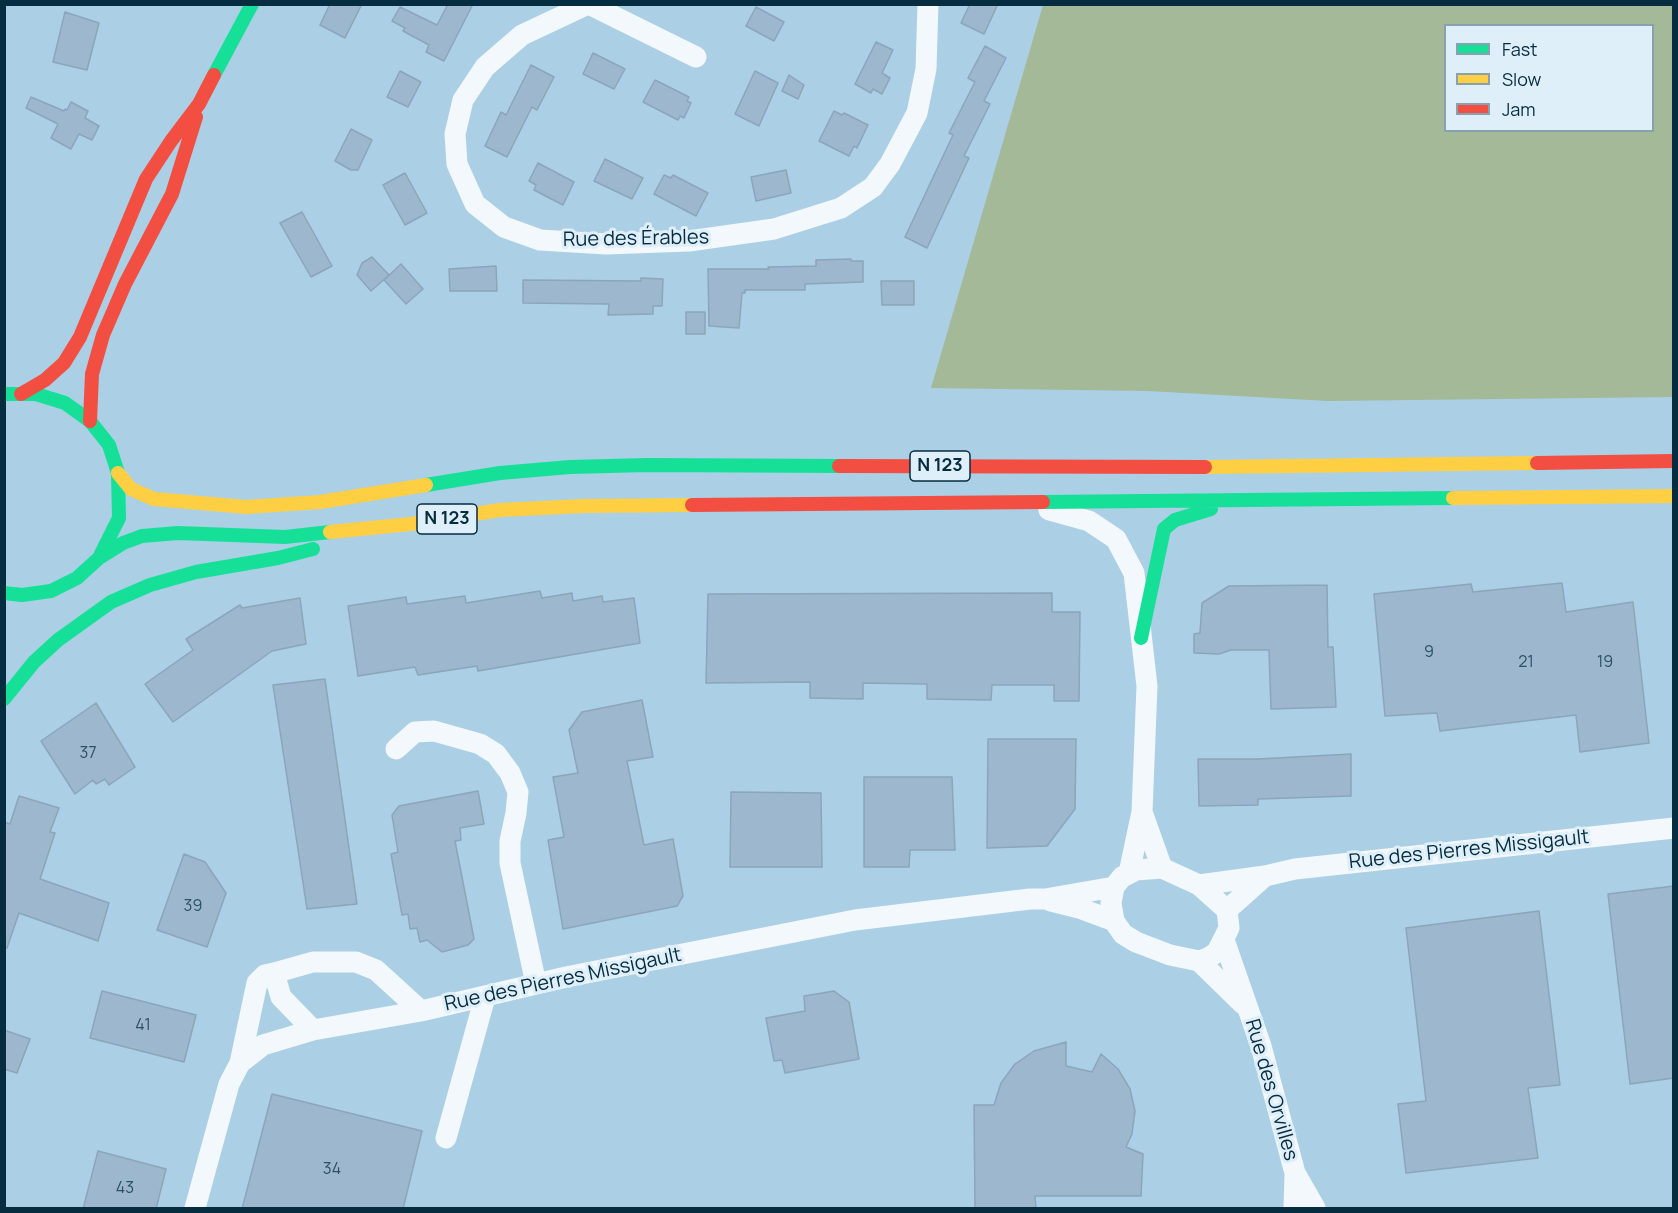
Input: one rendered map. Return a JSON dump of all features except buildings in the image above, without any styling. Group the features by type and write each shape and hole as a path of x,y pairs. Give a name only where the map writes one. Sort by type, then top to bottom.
{"main road":[{"path":"21,394 45,380 64,363 81,337 146,179 199,104 252,4"},
{"path":"90,421 92,374 104,335 125,284 172,194 186,154 199,104"},
{"name":"N 123","path":"4,394 36,394 65,403 90,421 109,445 118,473 119,518 99,558"},
{"name":"N 123","path":"118,473 131,489 154,499 257,507 320,502 501,473 570,467 648,465 1250,467 1674,461"},
{"name":"N 123","path":"4,593 22,596 51,591 77,578 99,558 123,543 142,536 161,533 285,537 411,524 500,510 583,506 1674,496"},
{"path":"1141,638 1164,529 1175,520 1189,515 1245,501"},
{"path":"4,699 34,662 58,639 111,602 150,585 196,572 278,558 411,524"},
{"path":"4,603 22,596"}],"street":[{"name":"Rue des Érables","path":"589,4 522,34 484,67 463,100 455,134 457,164 475,204 504,227 540,240 606,244 689,241 774,229 841,208 873,187 890,164 917,113 926,69 928,4"},
{"path":"589,4 696,57"},
{"path":"1017,501 1089,521 1116,539 1134,573 1147,686 1142,812 1121,880 1111,903 1114,921 1123,934 1136,942 1170,955 1199,961 1217,952 1229,928 1227,910 1199,885 1162,868 1136,870 1121,880"},
{"path":"396,749 415,732 434,730 480,744 496,754 510,773 518,792 510,841 510,863 536,984"},
{"path":"1142,812 1162,868"},
{"name":"Rue des Pierres Missigault","path":"1199,885 1265,876 1295,869 1674,828"},
{"path":"1227,910 1265,876"},
{"name":"Rue des Pierres Missigault","path":"195,1209 229,1084 240,1064 263,1045 313,1030 421,1011 536,984 855,921 1045,899 1121,880"},
{"name":"Rue des Pierres Missigault","path":"1045,899 1114,921"},
{"name":"Rue des Orvilles","path":"1224,940 1261,1046 1295,1173 1315,1209"},
{"name":"Rue des Orvilles","path":"1199,961 1246,1007"},
{"path":"240,1064 257,983 265,975 313,962 356,962 376,970 421,1011"},
{"path":"274,973 281,997 313,1030"},
{"path":"446,1138 485,997"},
{"name":"Rue des Orvilles","path":"1294,1209 1295,1173"}],"green space":[{"path":"1043,5 1673,5 1673,397 1328,401 1148,391 931,388"}],"traffic: fast":[{"path":"214,75 252,4"},
{"path":"4,394 36,394 65,403 90,421 109,445 118,473 119,518 99,558"},
{"path":"426,485 500,473 570,467 839,466"},
{"path":"1043,502 1453,498"},
{"path":"1141,638 1164,529 1175,520 1211,509"},
{"path":"4,593 22,595 51,591 77,578 99,558 123,543 142,536 178,533 285,537 330,532"},
{"path":"4,699 34,662 58,640 111,602 150,585 196,572 278,558 313,549"}],"traffic: slow":[{"path":"1205,467 1537,463"},
{"path":"118,473 131,489 154,499 246,507 320,502 426,485"},
{"path":"1453,498 1674,496"},
{"path":"330,532 411,524 500,510 583,506 692,505"}],"traffic: jam":[{"path":"21,394 45,380 64,363 80,337 146,179 199,104 214,75"},
{"path":"90,421 92,374 103,335 125,284 172,194 196,117"},
{"path":"1537,463 1674,461"},
{"path":"839,466 1205,467"},
{"path":"692,505 1043,502"}]}
